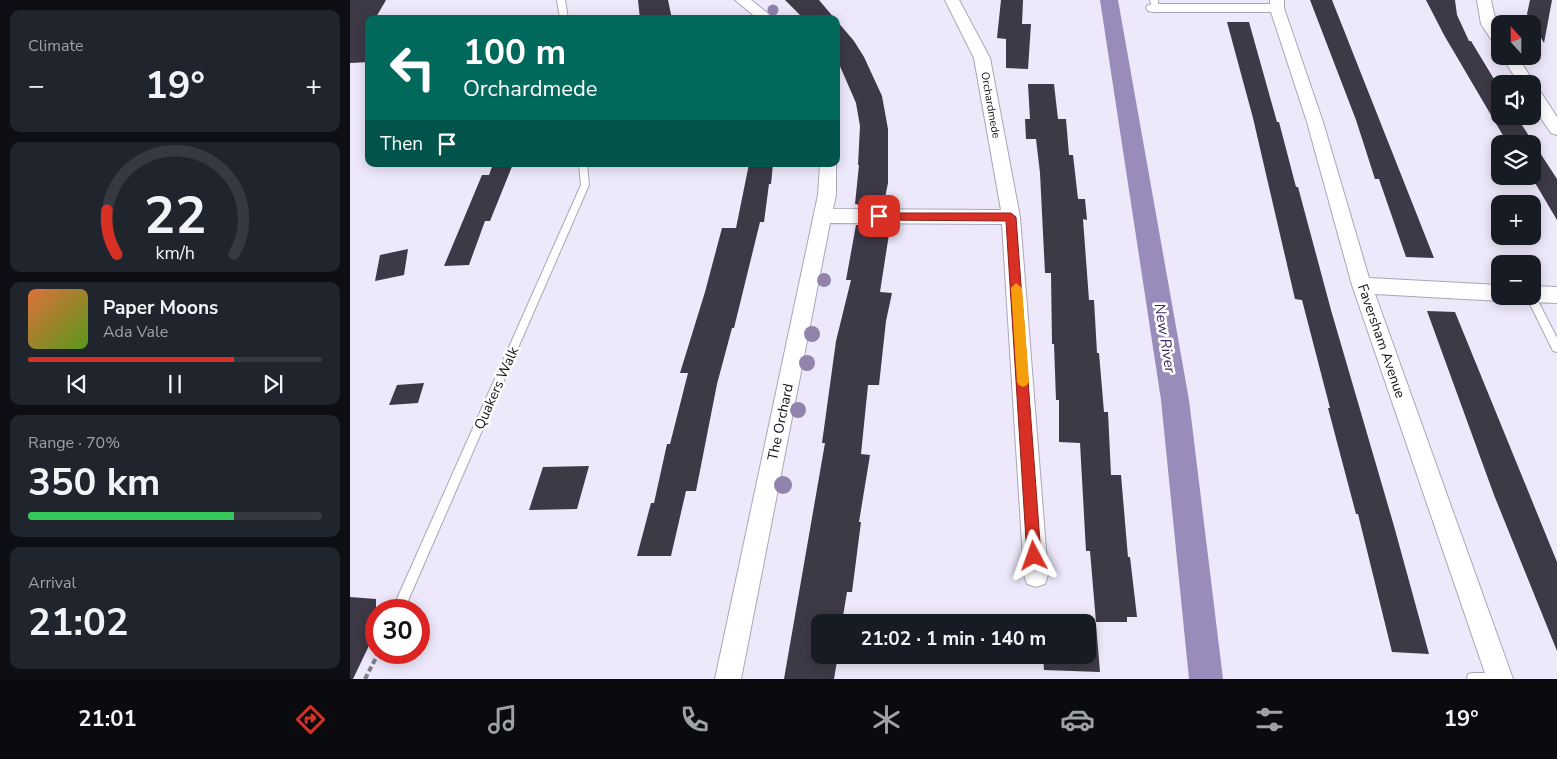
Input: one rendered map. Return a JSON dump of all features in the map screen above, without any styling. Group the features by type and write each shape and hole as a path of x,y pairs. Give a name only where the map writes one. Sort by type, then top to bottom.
{"street":[{"path":"742,0 763,15"},
{"name":"Orchardmede","path":"952,0 982,58 1011,217 1036,575"},
{"path":"1484,0 1488,24 1491,28"},
{"path":"1154,5 1277,4"},
{"name":"Faversham Avenue","path":"1277,4 1315,122 1362,285 1500,679"},
{"path":"1541,105 1557,129"},
{"name":"The Orchard","path":"728,679 827,195 828,167"},
{"path":"822,216 1011,217"},
{"path":"1362,285 1491,292"},
{"path":"1541,295 1557,295"}],"lane":[{"path":"561,0 563,15"},
{"name":"Quakers Walk","path":"403,599 585,185 583,167"},
{"path":"1537,305 1557,348"},
{"path":"1473,679 1500,679"}],"path":[{"path":"365,679 373,664"}],"building":[{"path":"350,0 386,0 377,15 365,15 365,62 350,63"},
{"path":"638,0 668,0 671,15 640,15"},
{"path":"785,0 819,0 832,15 800,15"},
{"path":"1001,0 1023,0 1022,24 1031,24 1028,69 1006,68 1006,39 997,38"},
{"path":"1310,0 1332,0 1434,258 1406,257 1379,179 1375,179 1356,120"},
{"path":"1426,0 1455,0 1457,15 1469,41 1471,41 1492,75 1491,115 1444,35"},
{"path":"1530,0 1552,0 1544,43 1541,38 1541,15 1527,14"},
{"path":"1227,22 1249,22 1296,187 1298,187 1429,654 1392,652 1358,514 1356,514 1328,408 1330,408 1302,300 1295,299 1253,118"},
{"path":"840,25 854,41 864,57 882,96 888,129 888,183 883,207 860,207 860,205 855,204 860,126 856,103 840,66"},
{"path":"1028,84 1054,84 1058,119 1066,119 1069,155 1073,155 1078,199 1085,199 1087,220 1083,219 1089,300 1094,300 1097,353 1099,353 1104,412 1108,412 1111,475 1121,475 1128,557 1130,557 1137,617 1127,617 1127,622 1096,622 1090,551 1086,551 1080,443 1059,442 1059,400 1056,400 1054,344 1052,344 1051,273 1045,273 1040,173 1036,139 1026,139 1025,119 1030,119"},
{"path":"1497,125 1522,125 1528,135 1503,135"},
{"path":"1541,154 1557,179 1557,220 1536,185 1541,185"},
{"path":"492,167 512,167 490,221 485,221 469,265 444,266 482,175 489,175"},
{"path":"748,167 773,167 764,222 760,222 734,328 732,328 717,384 696,491 686,491 671,556 637,556 651,503 654,503 667,444 670,444 688,373 680,373 722,228 736,228"},
{"path":"856,225 881,225 880,233 889,234 880,292 892,293 886,321 879,385 868,385 861,454 870,455 859,522 861,522 852,592 847,592 843,614 811,614 811,664 836,664 834,679 784,679 825,443 822,443 836,341 851,280 846,280"},
{"path":"408,249 404,275 375,281 380,255"},
{"path":"1427,311 1455,312 1557,562 1557,651 1494,495"},
{"path":"424,383 418,403 389,405 397,385"},
{"path":"589,466 577,509 529,510 543,467"},
{"path":"350,597 376,599 365,599 365,654 353,679 350,679"},
{"path":"1096,624 1100,672 1044,670 1044,664 1096,664"}],"waterway":[{"name":"New River","path":"1109,0 1175,400 1206,679"}],"slow traffic":[{"path":"1016,288 1023,382"}],"route":[{"path":"879,216 1011,217 1034,556"}]}
